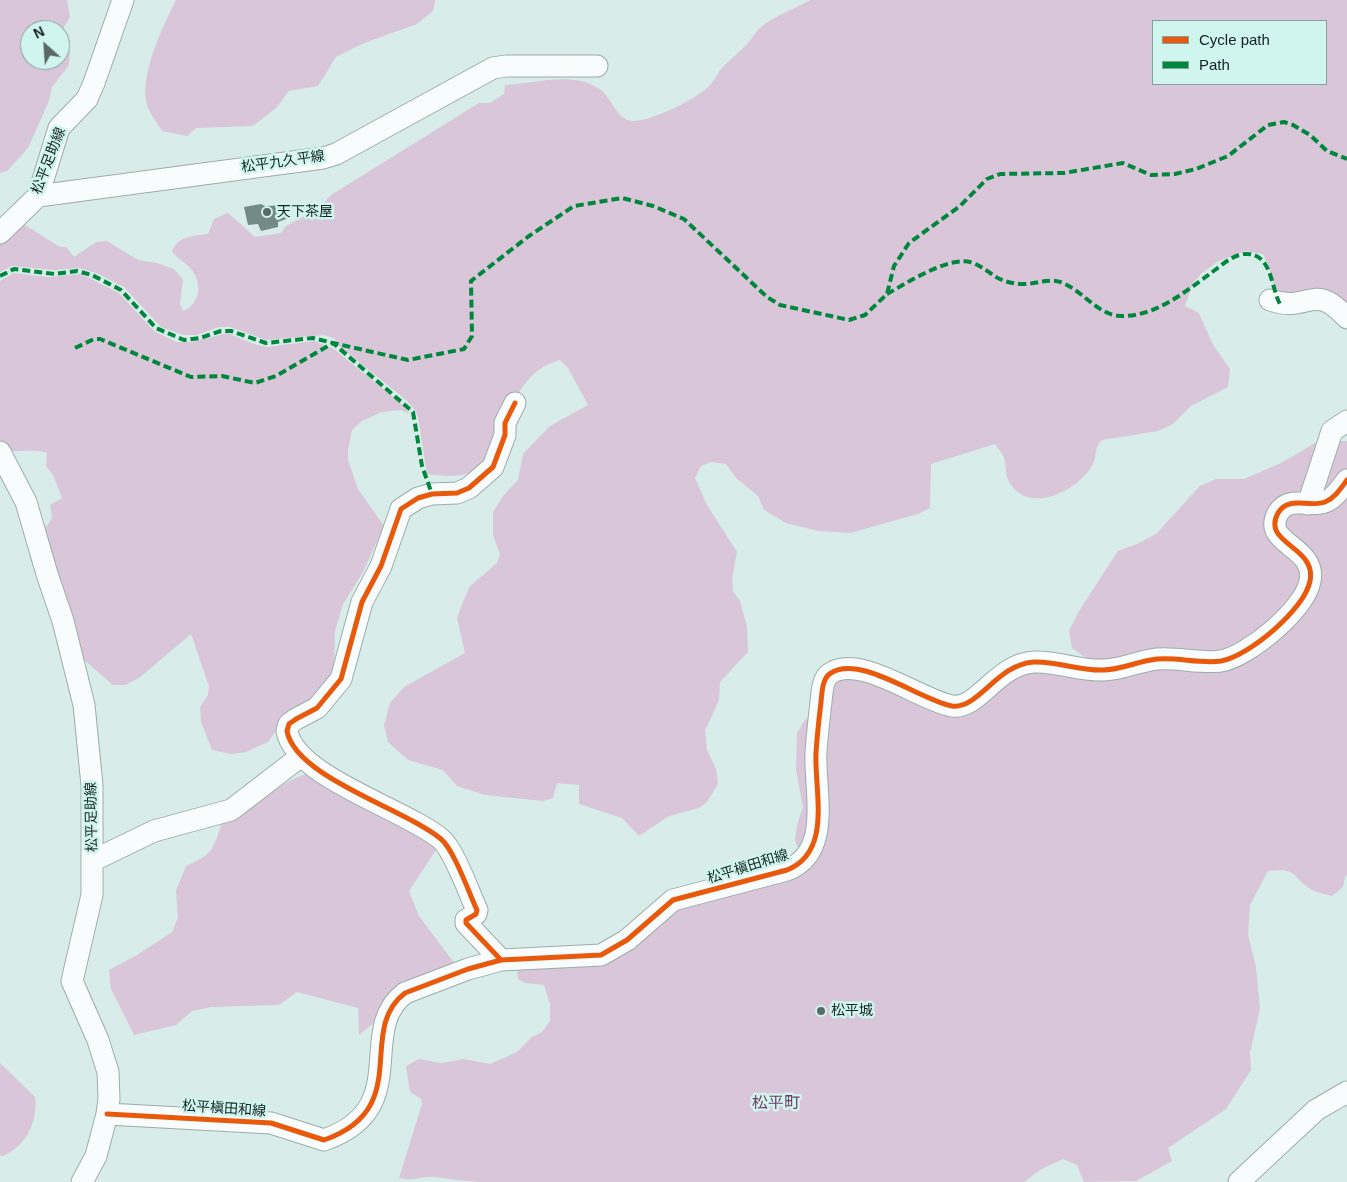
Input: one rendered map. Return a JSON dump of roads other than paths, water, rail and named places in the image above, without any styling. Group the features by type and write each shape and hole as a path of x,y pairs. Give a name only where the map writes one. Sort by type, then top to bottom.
{"street":[{"name":"松平足助線","path":"0,233 38,196 59,128 87,98 123,0"},
{"name":"松平九久平線","path":"38,196 323,158 336,154 493,68 506,66 597,66"},
{"path":"1270,300 1284,305 1294,305 1315,298 1324,299 1332,303 1347,318"},
{"path":"501,960 466,923 466,920 476,914 477,910 449,848 441,839 393,810 317,770 300,757 288,736 289,724 317,708 341,679 362,602 381,566 401,509 418,498 432,494 457,494 469,488 488,472 493,467 505,435 506,423 515,403"},
{"path":"1308,504 1332,431 1347,421"},
{"name":"松平足助線","path":"0,452 26,502 77,670 84,705 92,785 92,895 72,981 98,1040 108,1072 107,1114 96,1156 82,1182"},
{"name":"松平槇田和線","path":"107,1114 271,1123 324,1140 347,1131 373,1102 377,1087 384,1029 390,1008 397,999 414,989 468,969 501,960 601,955 627,940 673,900 788,870 803,860 813,844 818,826 816,754 822,689 826,677 841,668 873,673 931,700 958,707 972,702 1006,670 1024,663 1061,663 1090,670 1104,670 1150,660 1182,658 1219,661 1241,654 1253,647 1301,604 1311,577 1311,567 1302,553 1278,536 1275,528 1279,512 1286,505 1296,502 1316,505 1332,498 1347,480"},
{"path":"92,861 154,831 230,810 300,757"},
{"path":"1239,1182 1316,1110 1347,1092"}],"place":[{"name":"天下茶屋","path":"267,212"},
{"name":"松平城","path":"821,1011"}],"district":[{"name":"松平町","path":"776,1104"}]}
